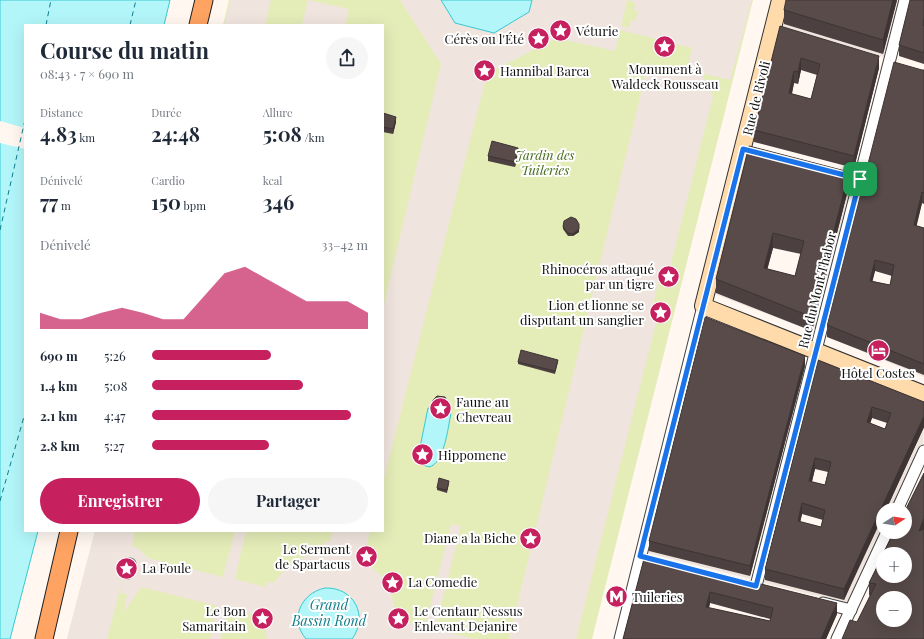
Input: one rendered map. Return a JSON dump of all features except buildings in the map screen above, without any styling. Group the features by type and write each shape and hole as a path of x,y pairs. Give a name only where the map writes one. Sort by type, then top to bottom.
{"main road":[{"path":"198,24 204,0"},
{"path":"44,639 69,532"}],"street":[{"name":"Rue de Rivoli","path":"620,639 645,558 703,306 748,150 778,30 780,0"},
{"name":"Rue du Mont Thabor","path":"770,590 752,585 816,351 855,178 889,63 905,0"},
{"path":"703,306 924,394"},
{"path":"900,503 924,452"},
{"path":"838,639 884,539"},
{"path":"814,601 851,610"}],"green space":[{"name":"Jardin des Tuileries","path":"229,0 753,0 592,639 67,639 95,532 384,532 384,24 223,24"}],"shaded area":[{"path":"231,0 271,0 265,24 224,24"},
{"path":"308,0 349,9 345,24 302,24"},
{"path":"400,0 441,0 455,23 529,12 532,0 627,0 621,26 629,28 631,20 635,21 638,11 634,10 635,3 628,0 752,0 730,80 687,70 692,48 620,30 615,51 556,38 487,74 384,478 384,304 441,64"},
{"path":"896,0 899,0 885,55 883,57 780,26 782,23 883,53"},
{"path":"648,64 702,75 713,96 669,271 660,275 653,305 653,312 658,315 576,639 509,639"},
{"path":"747,157 842,180 852,184 826,286 829,288 819,325 816,326 814,332 712,293","holes":["747,160 849,186 812,331 713,292"]},
{"path":"868,163 827,336 924,375 924,377 825,336"},
{"path":"703,325 806,366 750,579 648,553 646,551","holes":["705,327 804,366 750,576 649,551"]},
{"path":"835,378 765,580 844,600 876,530 876,539 878,539 848,602 845,603 765,583 762,580"},
{"path":"924,427 923,444 895,503 888,503"},
{"path":"451,524 461,526 435,629 475,639 352,639 356,634 353,599 345,592 325,588 301,605 298,616 303,636 306,639 267,639 264,623 257,622 258,616 228,608 220,639 210,639 217,606 141,587 124,612 127,594 120,593 131,548 107,639 67,639 95,532 135,532 132,546 138,548 148,558 223,577 235,532 246,532 235,579 265,587 267,582 273,583 292,563 308,555 322,552 325,541 330,542 333,532 370,532 365,550 370,552 367,563 383,577 390,588 396,614 402,616 401,621 425,626"}],"water":[{"path":"0,0 170,0 164,24 24,24 24,532 38,532 10,639 0,639"},
{"path":"441,0 532,0 529,12 494,33 455,23"},
{"path":"428,408 434,409 435,414 439,416 445,412 451,413 442,453 434,464 429,467 421,464 418,457"},
{"name":"Grand Bassin Rond","path":"325,588 344,592 356,604 359,612 359,621 357,630 352,639 306,639 301,631 298,623 300,608 310,595"}],"pier":[{"path":"0,121 24,128 24,149 0,143"}],"ferry route":[{"path":"46,24 51,0"},
{"path":"130,24 136,0"},
{"path":"0,230 24,124"},
{"path":"0,501 24,417"}],"place":[{"name":"Véturie","path":"561,31"},
{"name":"Cérès ou l'Été","path":"539,39"},
{"name":"Monument à Waldeck Rousseau","path":"665,47"},
{"name":"Hannibal Barca","path":"484,71"},
{"name":"Rhinocéros attaqué par un tigre","path":"669,276"},
{"name":"Lion et lionne se disputant un sanglier","path":"660,312"},
{"name":"Hôtel Costes","path":"878,351"},
{"name":"Faune au Chevreau","path":"440,409"},
{"name":"Hippomene","path":"422,455"},
{"name":"Diane a la Biche","path":"531,538"},
{"name":"Le Serment de Spartacus","path":"366,556"},
{"name":"La Foule","path":"127,568"},
{"name":"La Comedie","path":"392,582"},
{"name":"Tuileries","path":"617,597"},
{"name":"Le Bon Samaritain","path":"262,618"},
{"name":"Le Centaur Nessus Enlevant Dejanire","path":"398,618"}],"route":[{"path":"743,149 860,179 756,586 640,556 743,149"}]}
